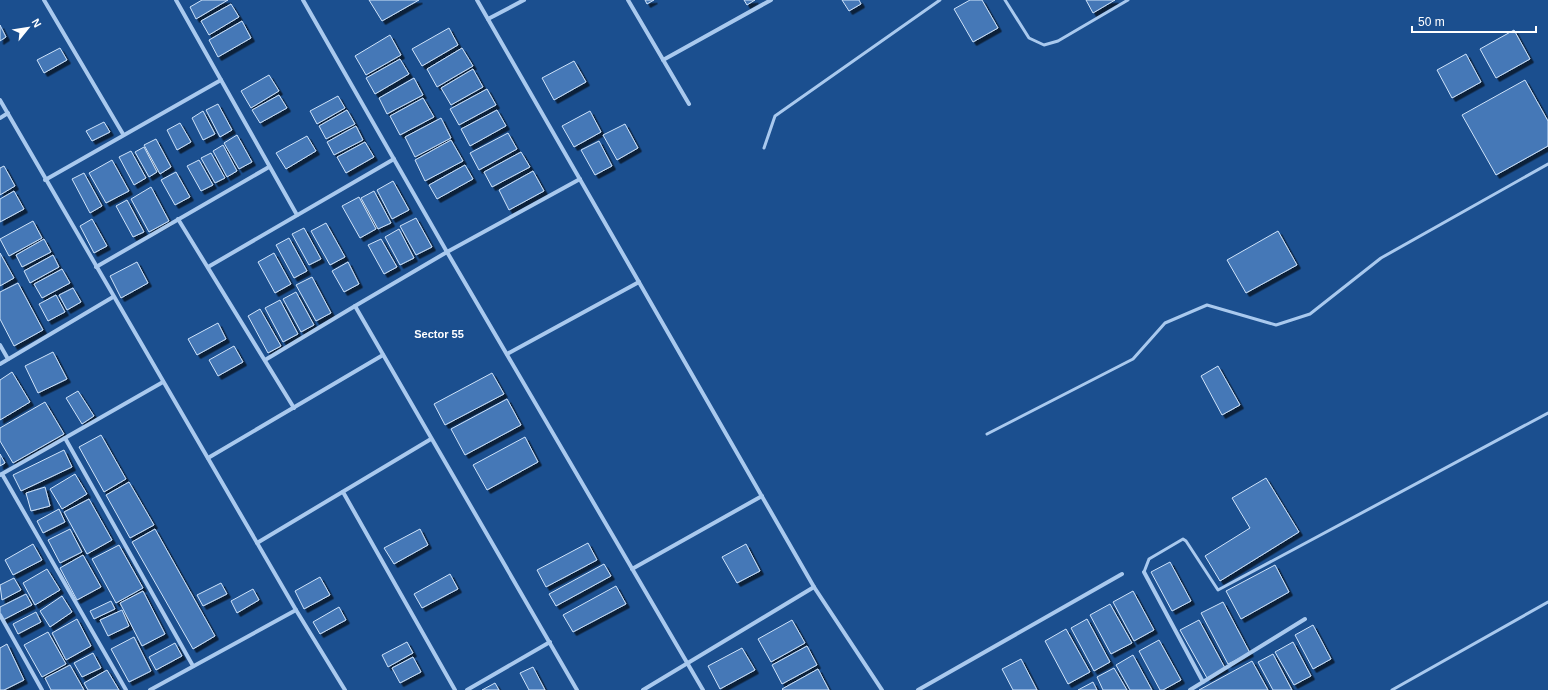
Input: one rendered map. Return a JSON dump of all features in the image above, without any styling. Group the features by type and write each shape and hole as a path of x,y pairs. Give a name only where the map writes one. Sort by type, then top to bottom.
{"street":[{"path":"44,0 123,134"},
{"path":"176,0 297,215"},
{"path":"303,0 447,252 703,690"},
{"path":"477,0 814,587 882,690"},
{"path":"488,19 524,0"},
{"path":"628,0 689,104"},
{"path":"663,60 771,0"},
{"path":"45,180 123,134 221,80"},
{"path":"0,100 257,544 345,690"},
{"path":"0,118 8,114"},
{"path":"208,267 394,159"},
{"path":"96,267 269,166"},
{"path":"265,360 447,252 580,180"},
{"path":"178,219 294,408"},
{"path":"507,354 639,282"},
{"path":"0,364 113,297"},
{"path":"355,306 577,690"},
{"path":"0,346 8,359"},
{"path":"208,458 383,355"},
{"path":"126,690 1,475 163,382"},
{"path":"65,438 193,666"},
{"path":"257,544 431,438"},
{"path":"344,492 455,690"},
{"path":"632,569 762,496"},
{"path":"1144,572 1203,682"},
{"path":"918,690 1122,574"},
{"path":"643,690 814,587"},
{"path":"150,690 296,610"},
{"path":"0,615 42,690"},
{"path":"1190,690 1305,619"},
{"path":"467,690 550,642"}],"lane":[{"path":"764,148 775,116 940,0"},
{"path":"1005,0 1029,38 1044,45 1058,41 1128,0"},
{"path":"987,434 1133,359 1165,323 1207,306 1276,325 1310,314 1380,258 1548,164"},
{"path":"1144,572 1149,559 1183,539 1186,541 1218,590 1548,413"},
{"path":"1392,690 1548,602"}],"building":[{"path":"202,0 228,0 196,19 190,7"},
{"path":"369,0 419,0 382,21"},
{"path":"645,0 654,0 647,4"},
{"path":"744,0 755,0 747,5"},
{"path":"842,0 859,0 861,4 849,11"},
{"path":"970,0 982,0 998,28 973,42 954,9"},
{"path":"1086,0 1115,0 1093,13"},
{"path":"231,4 239,17 209,35 201,21"},
{"path":"242,21 251,38 218,57 209,40"},
{"path":"0,25 6,37 0,41"},
{"path":"449,28 458,45 422,66 412,49"},
{"path":"1514,30 1530,59 1496,78 1480,49"},
{"path":"390,35 401,55 366,75 355,56"},
{"path":"60,48 67,60 44,73 37,60"},
{"path":"462,48 473,66 437,87 427,69"},
{"path":"1466,54 1481,82 1452,98 1437,70"},
{"path":"400,59 409,74 375,94 366,78"},
{"path":"574,61 586,82 554,100 542,78"},
{"path":"473,69 483,87 451,105 441,88"},
{"path":"269,75 279,91 251,108 241,91"},
{"path":"414,78 423,95 387,114 379,98"},
{"path":"1525,80 1548,121 1548,146 1496,175 1462,115"},
{"path":"487,89 496,105 459,125 450,109"},
{"path":"279,95 287,108 260,123 252,110"},
{"path":"338,96 345,108 317,124 310,111"},
{"path":"423,98 434,117 400,135 390,116"},
{"path":"218,104 232,130 220,137 206,110"},
{"path":"347,110 355,124 326,139 319,126"},
{"path":"497,110 506,126 470,146 461,129"},
{"path":"203,111 215,134 203,140 192,118"},
{"path":"590,111 601,132 574,147 562,126"},
{"path":"441,118 451,138 415,157 405,137"},
{"path":"104,122 110,132 92,141 86,131"},
{"path":"180,123 191,142 177,150 167,130"},
{"path":"625,124 638,148 617,160 603,135"},
{"path":"356,126 363,140 334,155 327,142"},
{"path":"508,133 517,149 479,170 470,153"},
{"path":"237,135 252,162 239,169 224,143"},
{"path":"307,136 316,151 286,169 276,153"},
{"path":"156,139 171,167 160,174 144,145"},
{"path":"451,140 463,161 425,181 415,160"},
{"path":"599,141 612,166 595,175 581,150"},
{"path":"365,142 374,157 346,173 337,157"},
{"path":"223,145 237,171 227,177 213,151"},
{"path":"144,147 157,172 149,177 135,152"},
{"path":"131,151 146,178 134,185 119,157"},
{"path":"521,152 530,167 492,187 484,172"},
{"path":"211,153 225,178 215,183 201,158"},
{"path":"112,160 129,191 106,203 89,173"},
{"path":"199,160 213,185 201,191 187,166"},
{"path":"465,165 473,179 437,199 429,185"},
{"path":"4,166 15,186 0,195 0,168"},
{"path":"533,171 544,191 509,210 499,190"},
{"path":"176,172 190,197 175,205 161,180"},
{"path":"84,173 102,206 90,213 72,179"},
{"path":"393,181 409,210 392,219 377,190"},
{"path":"151,187 169,221 149,232 131,199"},
{"path":"14,191 24,209 0,222 0,199"},
{"path":"374,191 391,223 378,229 361,198"},
{"path":"359,197 376,229 360,238 342,206"},
{"path":"127,200 144,232 133,237 116,206"},
{"path":"416,218 432,247 416,255 400,226"},
{"path":"92,219 107,246 94,253 80,226"},
{"path":"33,221 42,238 9,256 0,239"},
{"path":"326,223 345,257 330,265 311,231"},
{"path":"304,228 321,259 309,265 292,234"},
{"path":"399,229 414,258 400,265 385,237"},
{"path":"1278,231 1297,265 1246,293 1227,260"},
{"path":"289,238 307,271 294,278 276,245"},
{"path":"44,239 51,252 22,267 16,255"},
{"path":"381,239 397,267 384,274 368,245"},
{"path":"0,253 14,278 0,286"},
{"path":"274,253 291,284 275,293 258,262"},
{"path":"53,255 59,267 30,283 24,271"},
{"path":"137,262 148,283 121,298 110,276"},
{"path":"348,262 359,284 344,292 332,271"},
{"path":"62,269 70,283 42,298 34,284"},
{"path":"312,277 331,313 316,321 296,285"},
{"path":"18,283 43,330 14,346 0,319 0,292"},
{"path":"73,288 81,302 67,310 59,295"},
{"path":"296,292 314,325 301,332 283,299"},
{"path":"56,295 65,312 48,321 39,304"},
{"path":"280,300 298,334 283,342 265,308"},
{"path":"260,309 281,346 268,353 248,316"},
{"path":"218,323 226,339 197,355 188,339"},
{"path":"234,346 243,362 218,376 209,360"},
{"path":"53,352 67,379 38,393 25,366"},
{"path":"1218,366 1240,405 1222,415 1201,376"},
{"path":"12,372 30,402 0,420 0,380"},
{"path":"492,373 504,394 445,425 434,404"},
{"path":"78,391 94,416 82,424 66,398"},
{"path":"507,399 521,425 465,455 451,429"},
{"path":"45,402 64,434 13,463 0,441 0,428"},
{"path":"101,435 126,479 104,492 79,447"},
{"path":"525,437 538,462 487,490 473,465"},
{"path":"64,450 72,467 21,491 13,475"},
{"path":"0,454 5,463 0,466"},
{"path":"75,474 87,494 62,509 50,489"},
{"path":"1266,478 1299,532 1220,581 1205,556 1250,528 1232,498"},
{"path":"129,482 154,525 130,538 106,495"},
{"path":"45,487 50,506 31,511 26,493"},
{"path":"89,499 112,540 87,554 64,512"},
{"path":"59,509 65,522 43,533 37,521"},
{"path":"70,529 82,552 60,563 48,540"},
{"path":"155,529 215,636 193,649 132,542"},
{"path":"420,529 428,545 394,564 384,548"},
{"path":"588,543 597,560 546,587 537,570"},
{"path":"33,544 42,560 13,575 5,560"},
{"path":"746,544 760,571 737,583 722,557"},
{"path":"119,545 143,588 116,603 92,559"},
{"path":"83,555 101,587 77,600 60,568"},
{"path":"1170,562 1191,601 1172,611 1151,572"},
{"path":"604,564 611,576 556,606 549,594"},
{"path":"1275,565 1289,592 1241,619 1226,591"},
{"path":"47,569 60,590 35,605 23,583"},
{"path":"450,574 458,589 422,608 414,594"},
{"path":"320,577 330,595 304,609 295,591"},
{"path":"14,578 21,590 2,600 0,585"},
{"path":"221,583 227,594 203,606 197,595"},
{"path":"616,586 626,604 573,632 563,615"},
{"path":"253,589 259,600 237,613 231,601"},
{"path":"143,591 165,634 142,646 120,603"},
{"path":"1133,591 1154,630 1134,641 1113,602"},
{"path":"26,594 32,605 3,620 0,613 0,607"},
{"path":"62,596 72,612 50,627 40,611"},
{"path":"111,601 115,609 94,619 90,611"},
{"path":"1223,602 1250,653 1228,664 1201,613"},
{"path":"1110,604 1132,643 1111,654 1090,615"},
{"path":"339,607 346,620 320,634 313,622"},
{"path":"122,610 129,626 108,636 100,620"},
{"path":"36,612 41,622 18,634 13,624"},
{"path":"77,619 91,646 66,660 52,633"},
{"path":"1087,619 1110,662 1094,671 1071,628"},
{"path":"792,620 805,643 771,662 758,639"},
{"path":"1199,620 1225,668 1207,678 1180,630"},
{"path":"1313,625 1331,659 1313,669 1295,635"},
{"path":"1066,629 1090,672 1068,684 1045,641"},
{"path":"48,632 66,664 42,677 24,645"},
{"path":"134,637 151,671 129,682 111,649"},
{"path":"1159,640 1181,680 1163,690 1160,690 1139,651"},
{"path":"407,642 413,653 388,667 382,655"},
{"path":"1293,642 1311,676 1294,685 1275,652"},
{"path":"175,643 182,656 156,670 149,657"},
{"path":"7,644 24,680 4,690 0,690 0,648"},
{"path":"807,646 817,665 782,684 772,665"},
{"path":"742,648 755,670 720,689 708,666"},
{"path":"93,653 101,668 82,677 74,663"},
{"path":"1273,654 1292,690 1273,690 1258,662"},
{"path":"1133,655 1152,690 1130,690 1116,665"},
{"path":"413,657 421,672 400,683 392,668"},
{"path":"1021,659 1037,690 1013,690 1002,669"},
{"path":"1252,661 1268,690 1199,690"},
{"path":"70,665 84,690 51,690 45,678"},
{"path":"533,667 545,690 529,690 520,673"},
{"path":"1114,668 1127,690 1103,690 1097,677"},
{"path":"818,669 829,690 782,689"},
{"path":"107,670 119,690 88,690 84,683"},
{"path":"1093,682 1097,690 1078,690"},
{"path":"495,683 499,690 482,690"}],"district":[{"name":"Sector 55","path":"439,334"}]}
